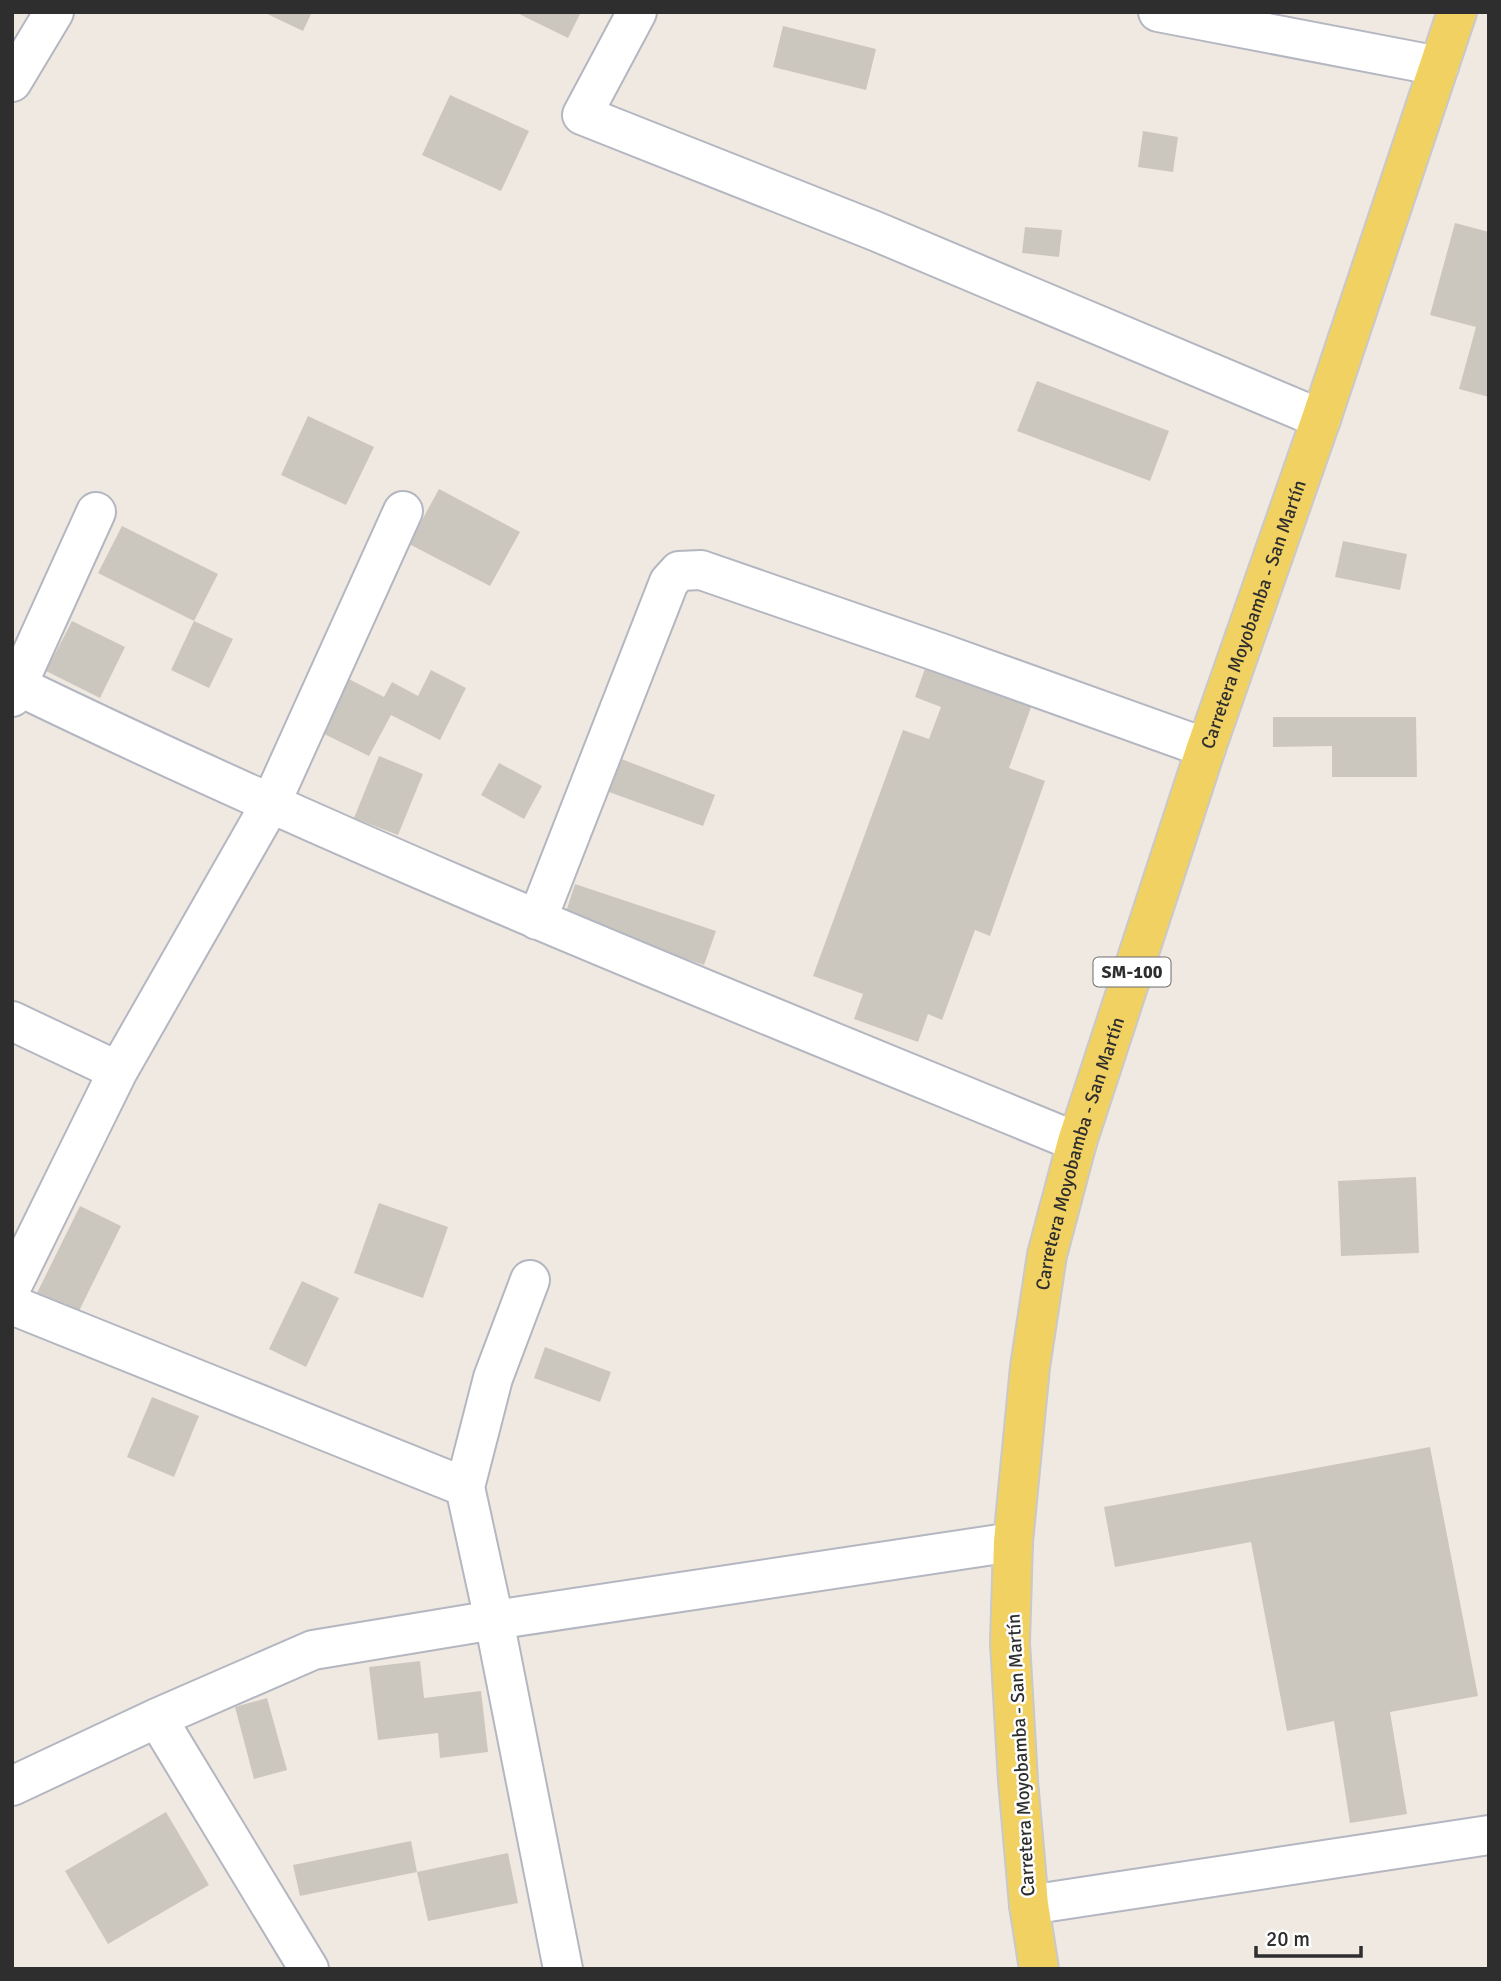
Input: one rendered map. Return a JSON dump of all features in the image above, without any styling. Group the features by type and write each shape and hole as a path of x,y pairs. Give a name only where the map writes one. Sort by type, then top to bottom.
{"main road":[{"name":"Carretera Moyobamba - San Martín","path":"1039,1969 1028,1905 1010,1643 1013,1542 1030,1367 1047,1255 1077,1142 1206,748 1321,419 1457,12"}],"street":[{"path":"12,82 54,12"},
{"path":"637,12 582,115 888,237 1321,419"},
{"path":"1158,12 1439,66"},
{"path":"12,1286 118,1071 271,803 403,511"},
{"path":"96,512 14,689 537,920 1077,1142"},
{"path":"537,920 668,582 679,571 701,570 1206,748"},
{"path":"12,1020 118,1071"},
{"path":"530,1280 493,1378 465,1487 563,1969"},
{"path":"12,1305 465,1487"},
{"path":"12,1786 157,1718 313,1650 1013,1542"},
{"path":"157,1718 309,1969"},
{"path":"1028,1905 1489,1835"}],"building":[{"path":"263,12 312,12 303,31"},
{"path":"515,12 581,12 568,38"},
{"path":"783,26 876,49 866,90 773,67"},
{"path":"450,95 529,131 501,191 422,155"},
{"path":"1143,131 1178,137 1173,172 1138,167"},
{"path":"1455,223 1489,232 1489,397 1459,389 1476,327 1430,315"},
{"path":"1025,227 1062,230 1059,257 1022,253"},
{"path":"1037,381 1169,431 1150,481 1017,431"},
{"path":"308,416 374,447 346,505 281,475"},
{"path":"439,489 520,532 490,586 409,544"},
{"path":"122,526 218,574 194,621 98,573"},
{"path":"1343,541 1407,554 1400,590 1335,577"},
{"path":"72,621 125,647 100,698 46,671"},
{"path":"194,621 233,639 209,688 171,670"},
{"path":"928,660 1034,699 1009,768 1045,781 990,936 975,930 942,1020 928,1014 918,1042 854,1019 863,994 813,976 903,730 929,739 941,707 915,697"},
{"path":"431,670 466,688 440,740 391,715 369,756 314,729 341,675 384,697 392,682 418,696"},
{"path":"1273,717 1416,717 1417,777 1332,777 1332,746 1273,747"},
{"path":"611,755 715,795 703,826 598,788"},
{"path":"379,756 423,774 398,835 354,818"},
{"path":"499,763 542,786 524,819 481,795"},
{"path":"575,884 716,931 704,965 564,918"},
{"path":"1416,1177 1419,1253 1341,1256 1338,1181"},
{"path":"379,1203 448,1227 423,1298 354,1273"},
{"path":"80,1206 121,1226 78,1313 37,1293"},
{"path":"302,1281 339,1298 306,1367 269,1349"},
{"path":"545,1347 611,1372 600,1402 534,1378"},
{"path":"152,1397 199,1416 174,1477 127,1457"},
{"path":"1430,1447 1478,1696 1390,1712 1407,1814 1350,1823 1334,1721 1287,1731 1251,1542 1115,1567 1104,1507"},
{"path":"420,1661 424,1698 481,1691 488,1752 440,1758 438,1733 378,1740 369,1667"},
{"path":"267,1698 287,1770 254,1779 235,1707"},
{"path":"166,1812 209,1885 108,1944 65,1871"},
{"path":"411,1841 417,1872 300,1896 293,1865"},
{"path":"508,1853 518,1903 428,1921 417,1872"}]}
